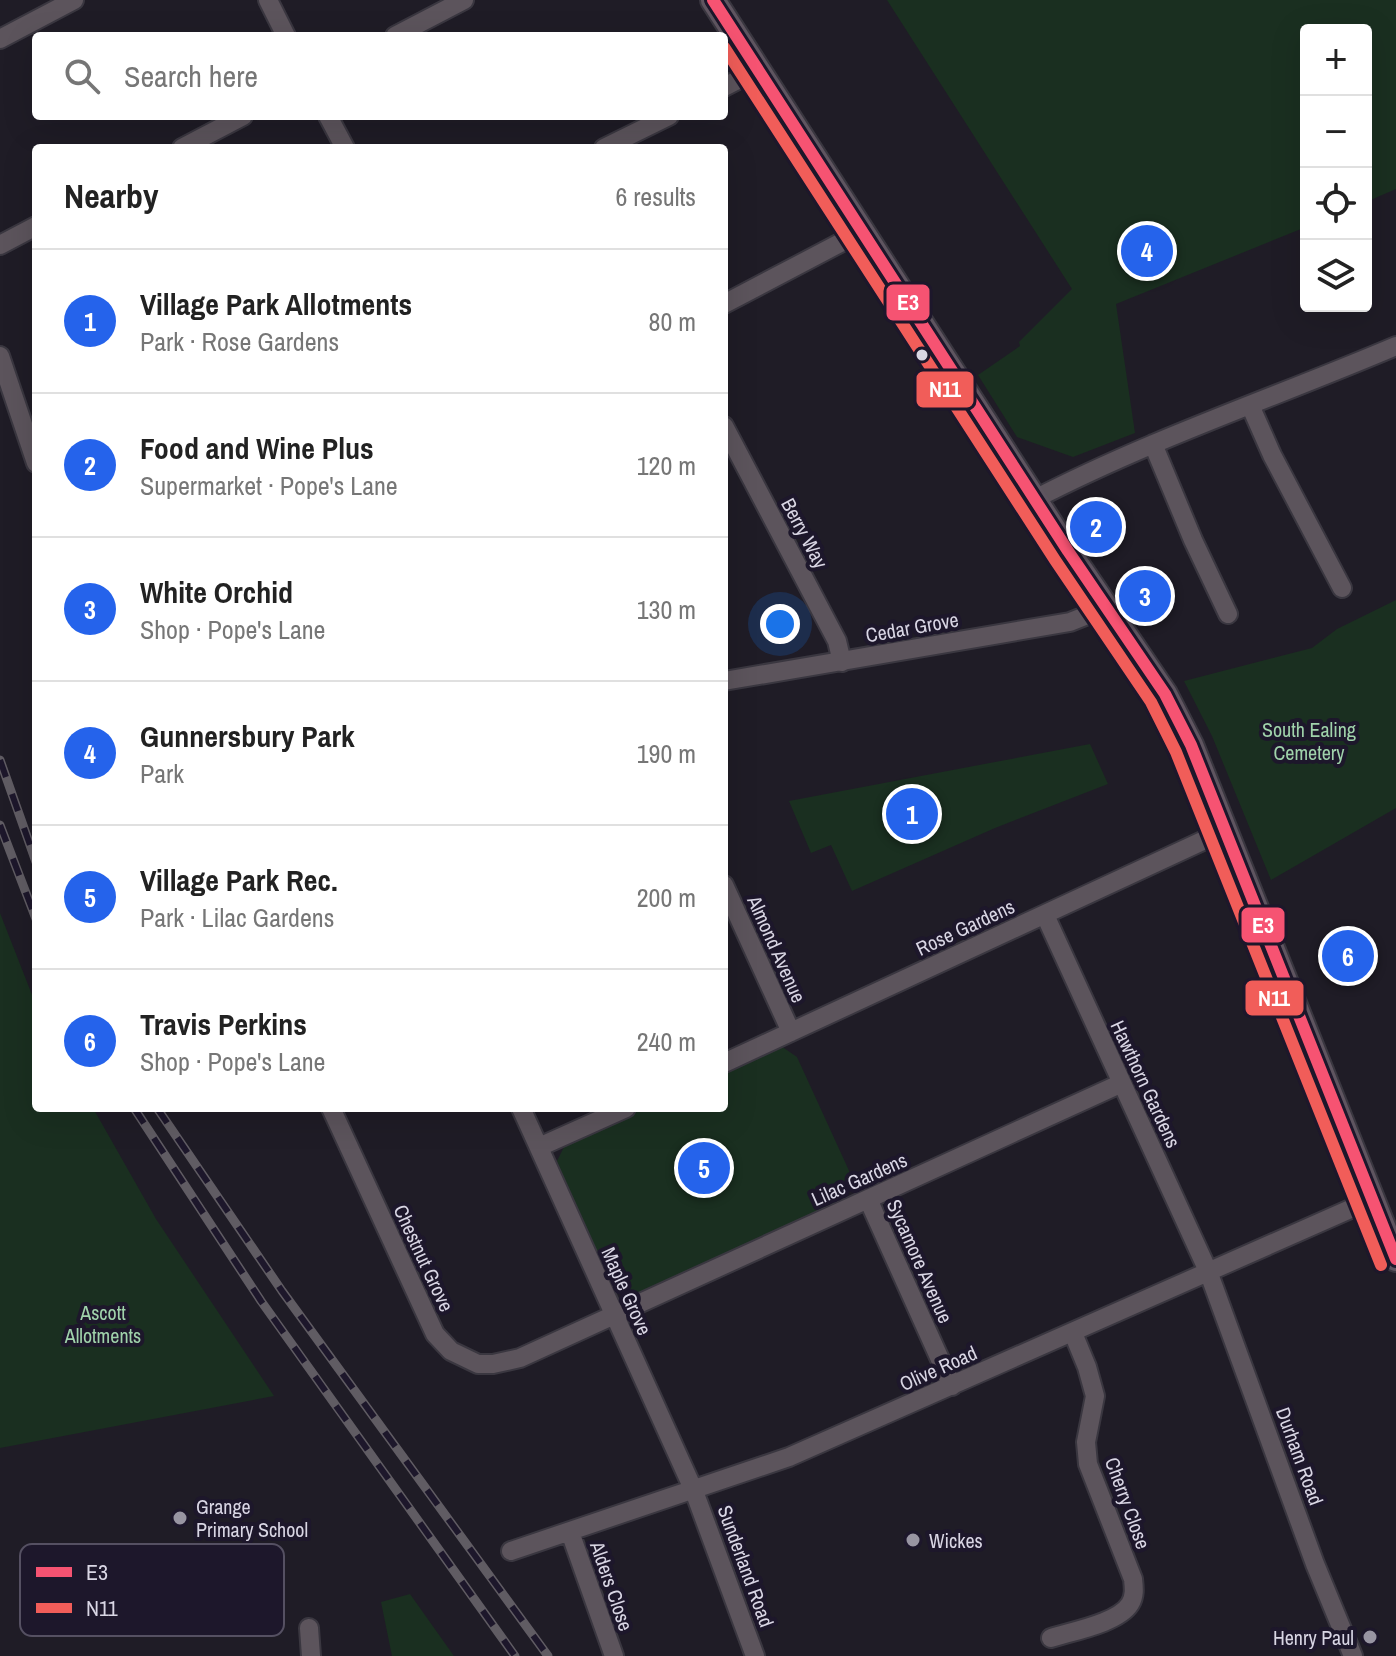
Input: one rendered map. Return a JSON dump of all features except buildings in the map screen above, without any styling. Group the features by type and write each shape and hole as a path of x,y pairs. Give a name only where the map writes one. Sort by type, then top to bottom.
{"main road":[{"path":"713,0 861,232 1165,694 1191,745 1396,1259"}],"street":[{"path":"0,39 74,0"},
{"path":"268,0 284,32"},
{"path":"403,32 464,0"},
{"path":"728,85 757,70"},
{"path":"190,144 235,120"},
{"path":"330,120 343,144"},
{"path":"612,144 661,120"},
{"path":"0,245 32,228"},
{"path":"728,302 861,232"},
{"path":"1035,499 1087,472 1153,444 1396,346"},
{"path":"0,356 32,438"},
{"path":"1250,405 1272,455 1342,588"},
{"name":"Berry Way","path":"728,434 837,641 842,662"},
{"path":"1153,444 1228,614"},
{"name":"Cedar Grove","path":"728,680 1070,622 1104,604"},
{"name":"Rose Gardens","path":"728,1061 1224,831"},
{"name":"Almond Avenue","path":"728,894 791,1032"},
{"name":"Hawthorn Gardens","path":"1045,915 1208,1271"},
{"name":"Lilac Gardens","path":"614,1316 1122,1083"},
{"name":"Chestnut Grove","path":"333,1112 435,1334 451,1351 478,1364 493,1364 520,1358 614,1316"},
{"name":"Maple Grove","path":"523,1112 694,1491"},
{"path":"539,1147 617,1112"},
{"name":"Sycamore Avenue","path":"868,1199 952,1386"},
{"name":"Olive Road","path":"511,1551 789,1457 1373,1199"},
{"name":"Durham Road","path":"1208,1271 1315,1564 1353,1656"},
{"name":"Cherry Close","path":"1051,1638 1111,1619 1130,1606 1134,1594 1133,1579 1088,1464 1086,1442 1095,1396 1073,1333"},
{"name":"Sunderland Road","path":"694,1491 755,1656"},
{"name":"Alders Close","path":"570,1532 614,1656"},
{"path":"309,1628 311,1656"}],"green space":[{"path":"887,0 1396,0 1396,189 1372,199 1372,24 1300,24 1300,229 1116,304 1135,433 1073,457 1017,437 978,375 1020,346 1019,342 1072,289"},
{"name":"South Ealing Cemetery","path":"1396,600 1396,808 1271,880 1212,736 1184,681 1312,648 1337,629"},
{"path":"1090,744 1108,784 995,828 852,891 831,845 811,853 789,801"},
{"name":"Ascott Allotments","path":"0,913 32,995 32,1112 95,1112 156,1219 274,1396 0,1448"},
{"path":"778,1044 797,1057 851,1175 845,1203 640,1298 619,1293 582,1226 557,1161 566,1143 632,1112 728,1112 728,1068"},
{"path":"410,1594 454,1656 392,1656 381,1602"}],"railway":[{"path":"0,760 32,851"},
{"path":"0,825 32,909"},
{"path":"137,1112 261,1301 515,1656"},
{"path":"160,1112 282,1291 548,1656"}],"transit line":[{"name":"E3","path":"713,0 1068,551 1165,694 1191,745 1396,1259"},
{"name":"N11","path":"728,53 1055,560 1151,702 1176,752 1381,1265"}],"place":[{"name":"Gunnersbury Park","path":"1147,251"},
{"name":"Food and Wine Plus","path":"1096,527"},
{"name":"White Orchid","path":"1145,596"},
{"name":"Village Park Allotments","path":"912,814"},
{"name":"Travis Perkins","path":"1348,956"},
{"name":"Village Park Rec.","path":"704,1168"},
{"name":"Grange Primary School","path":"180,1518"},
{"name":"Wickes","path":"913,1540"},
{"name":"Henry Paul","path":"1370,1637"}]}
